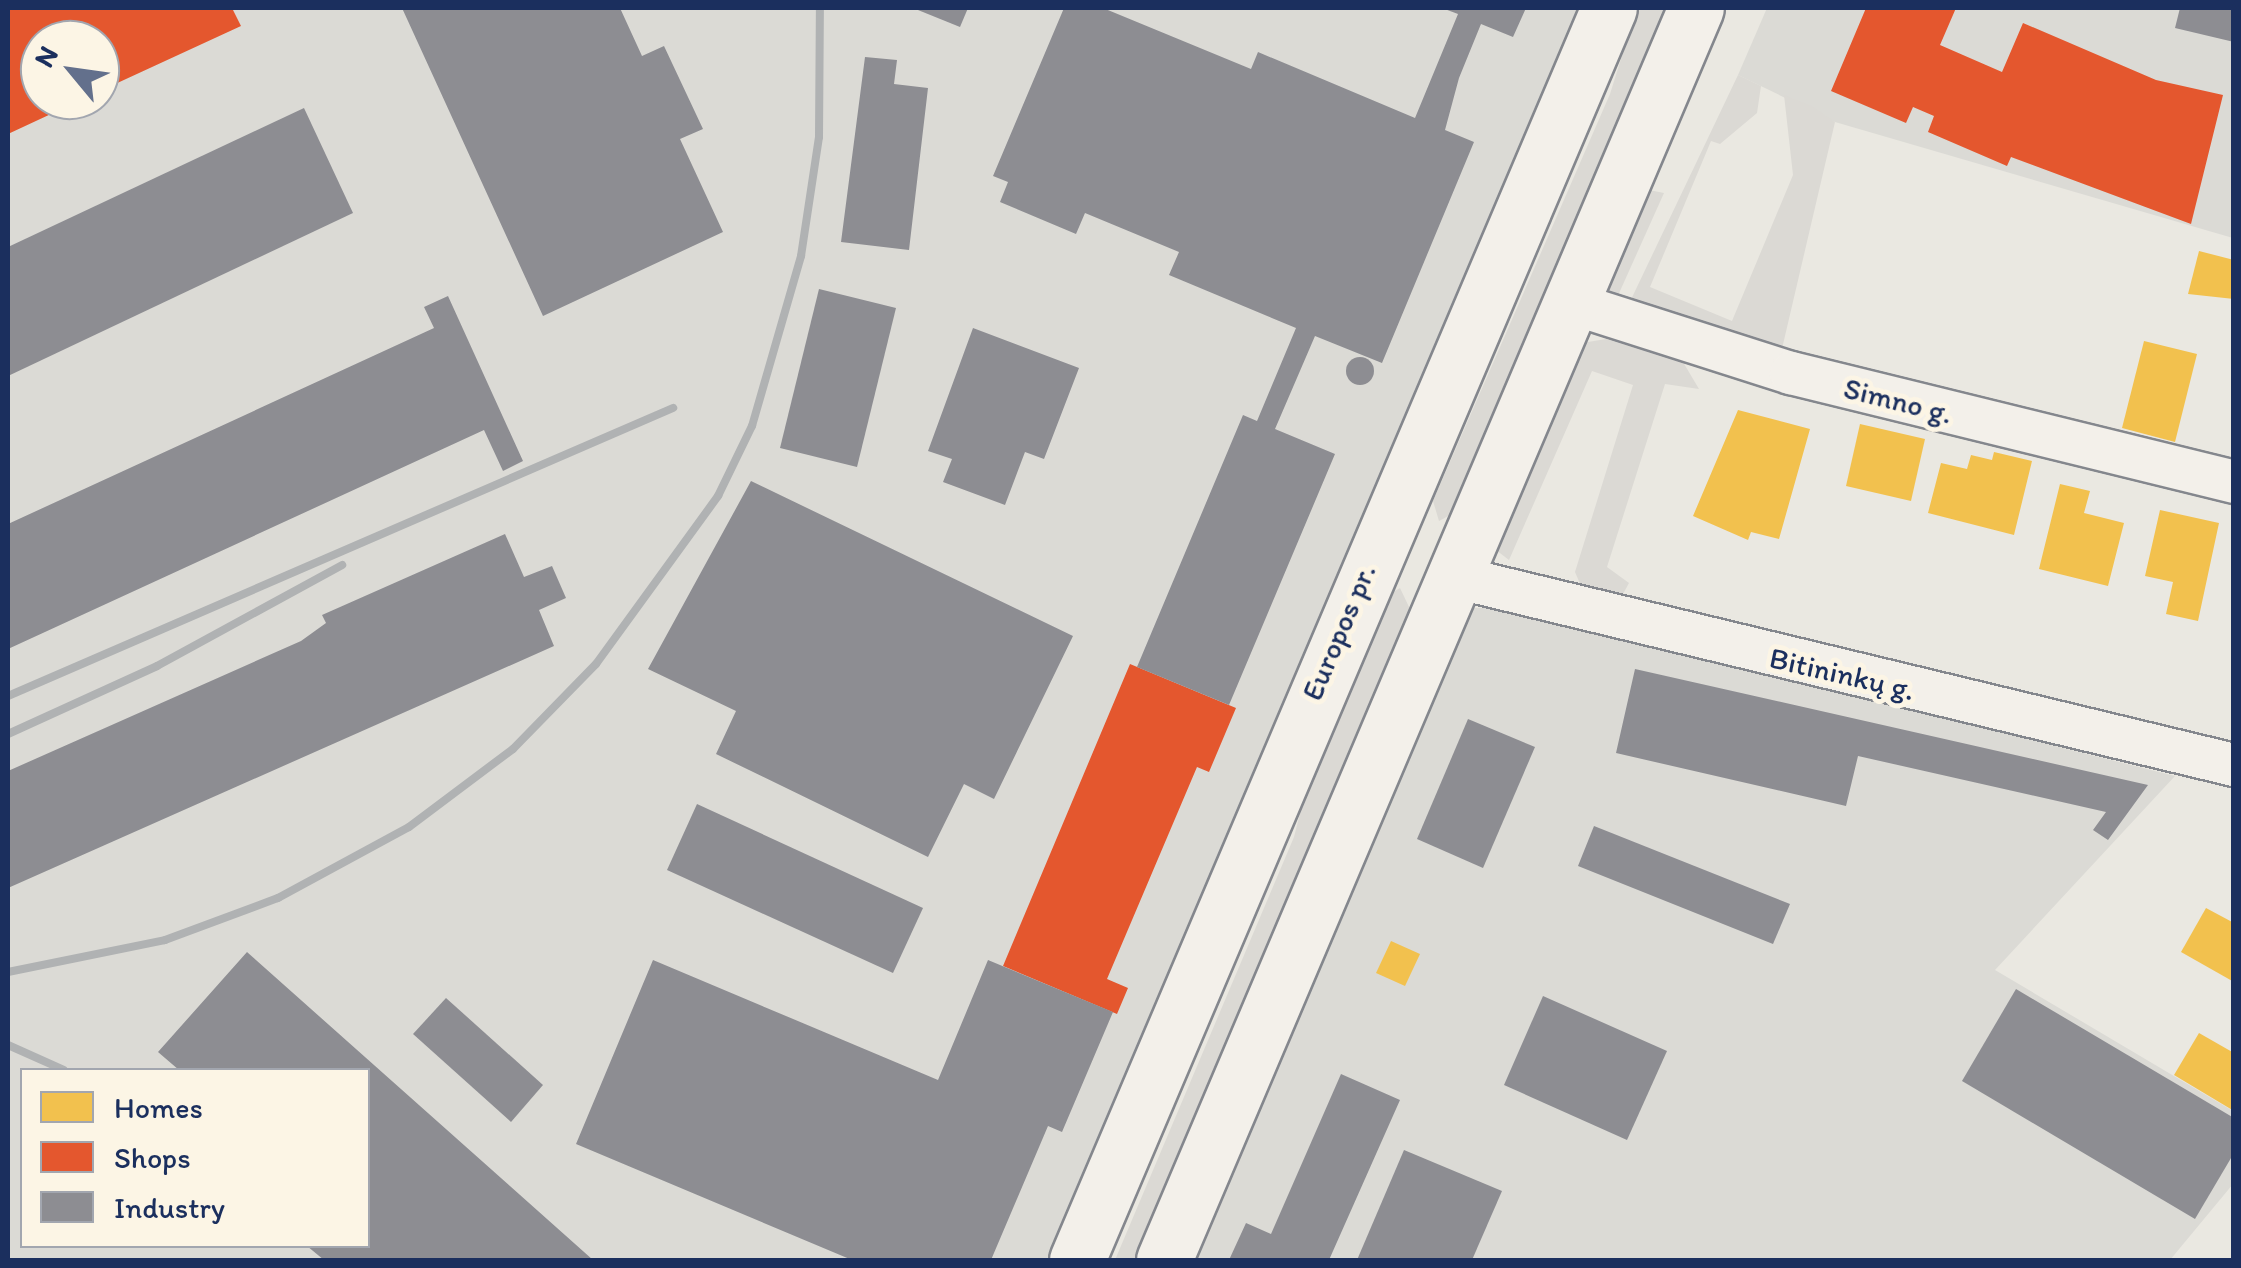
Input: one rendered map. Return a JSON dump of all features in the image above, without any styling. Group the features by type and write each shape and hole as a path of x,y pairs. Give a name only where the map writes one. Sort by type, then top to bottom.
{"main road":[{"name":"Europos pr.","path":"1077,1260 1403,484 1609,8"},
{"path":"1164,1260 1451,576 1696,8"},
{"path":"1403,484 1402,524 1416,556 1451,576"}],"street":[{"name":"Simno g.","path":"1568,302 1790,374 2234,482"},
{"name":"Bitininkų g.","path":"1451,576 2234,766"}],"shaded area":[{"path":"8,8 1588,8 1057,1260 8,1260"},
{"path":"1637,8 1671,8 1452,514 1439,521 1433,501 1610,94"},
{"path":"1767,8 2233,8 2233,238 1835,122 1738,75"},
{"path":"1738,75 1761,86 1757,113 1720,144 1711,141 1650,287 1732,321 1793,175 1784,95 1812,106 1835,122 1781,353 1626,310"},
{"path":"1649,190 1664,193 1616,300 1604,287 1606,251"},
{"path":"1606,339 1683,362 1699,389 1665,384 1607,567 1629,583 1623,594 1581,586 1575,572 1633,385 1592,371 1509,560 1492,547 1582,343"},
{"path":"1400,588 1410,609 1140,1260 1115,1260 1294,837 1313,762 1381,599"},
{"path":"1465,608 1505,608 2175,776 1995,970 2233,1111 2233,1184 2170,1260 1183,1260"}],"building: Homes":[{"path":"2199,251 2234,260 2234,299 2188,294"},
{"path":"2144,341 2197,354 2175,442 2122,428"},
{"path":"1738,410 1810,429 1779,539 1751,532 1748,540 1693,516"},
{"path":"1860,424 1925,439 1911,501 1846,486"},
{"path":"1994,452 2032,461 2014,535 1928,513 1941,463 1967,469 1971,455 1992,460"},
{"path":"2060,484 2090,491 2084,513 2124,523 2108,586 2039,569"},
{"path":"2160,510 2219,523 2198,621 2166,614 2173,582 2145,576"},
{"path":"2206,908 2234,923 2234,982 2181,952"},
{"path":"1391,941 1420,954 1405,986 1376,973"},
{"path":"2199,1033 2234,1053 2234,1111 2174,1075"}],"building: Shops":[{"path":"8,8 232,8 241,26 120,82 120,20 20,20 20,120 38,120 8,134"},
{"path":"1866,8 1956,8 1940,45 2002,72 2023,23 2156,80 2223,95 2191,224 2011,157 2007,166 1928,132 1934,116 1913,107 1906,123 1831,91"},
{"path":"1130,664 1236,708 1209,772 1197,767 1107,979 1128,988 1117,1014 1003,966"}],"building: Industry":[{"path":"402,8 620,8 642,56 664,46 703,129 680,139 723,232 543,316"},
{"path":"913,8 968,8 960,27"},
{"path":"1064,8 1103,8 1251,69 1258,52 1415,118 1458,14 1442,8 1526,8 1513,37 1481,24 1459,78 1445,130 1474,142 1382,363 1315,336 1275,429 1335,454 1229,705 1137,667 1243,415 1257,421 1296,328 1169,275 1179,252 1085,213 1076,234 1000,202 1008,182 993,176"},
{"path":"2180,8 2234,8 2234,42 2175,28"},
{"path":"865,57 897,60 894,84 928,88 909,250 841,242"},
{"path":"304,108 353,213 8,376 8,247"},
{"path":"819,289 896,308 857,467 780,448"},
{"path":"448,296 523,461 503,471 484,430 8,649 8,524 434,328 424,307"},
{"path":"973,328 1079,368 1044,459 1025,452 1005,505 943,482 952,459 928,451"},
{"path":"1360,357 1370,361 1374,371 1370,381 1360,385 1350,381 1346,371 1350,361"},
{"path":"751,481 1073,636 994,799 964,784 928,857 716,754 736,711 648,669"},
{"path":"505,534 524,577 552,566 566,598 539,610 554,646 8,888 8,771 301,641 326,623 322,615"},
{"path":"1635,669 2148,785 2108,840 2093,830 2106,812 1858,756 1846,806 1616,753"},
{"path":"1468,719 1535,747 1483,868 1417,839"},
{"path":"697,804 923,908 893,973 667,870"},
{"path":"1594,826 1790,904 1773,944 1578,866"},
{"path":"247,952 593,1260 324,1260 309,1248 370,1248 370,1068 177,1068 158,1052"},
{"path":"653,960 938,1080 988,960 1113,1012 1062,1132 1048,1126 991,1260 852,1260 576,1144"},
{"path":"2016,989 2234,1118 2234,1153 2195,1219 1962,1081"},
{"path":"1543,996 1667,1051 1627,1140 1504,1085"},
{"path":"446,998 543,1085 511,1122 413,1034"},
{"path":"1341,1074 1400,1100 1329,1260 1229,1260 1246,1223 1271,1234"},
{"path":"1404,1150 1502,1191 1472,1260 1357,1260"}],"railway":[{"path":"8,972 165,940 278,898 409,827 513,749 596,664 718,496 752,426 801,256 819,137 820,8"},
{"path":"8,696 673,408"},
{"path":"8,734 157,666 342,565"},
{"path":"8,1045 60,1068"}]}
